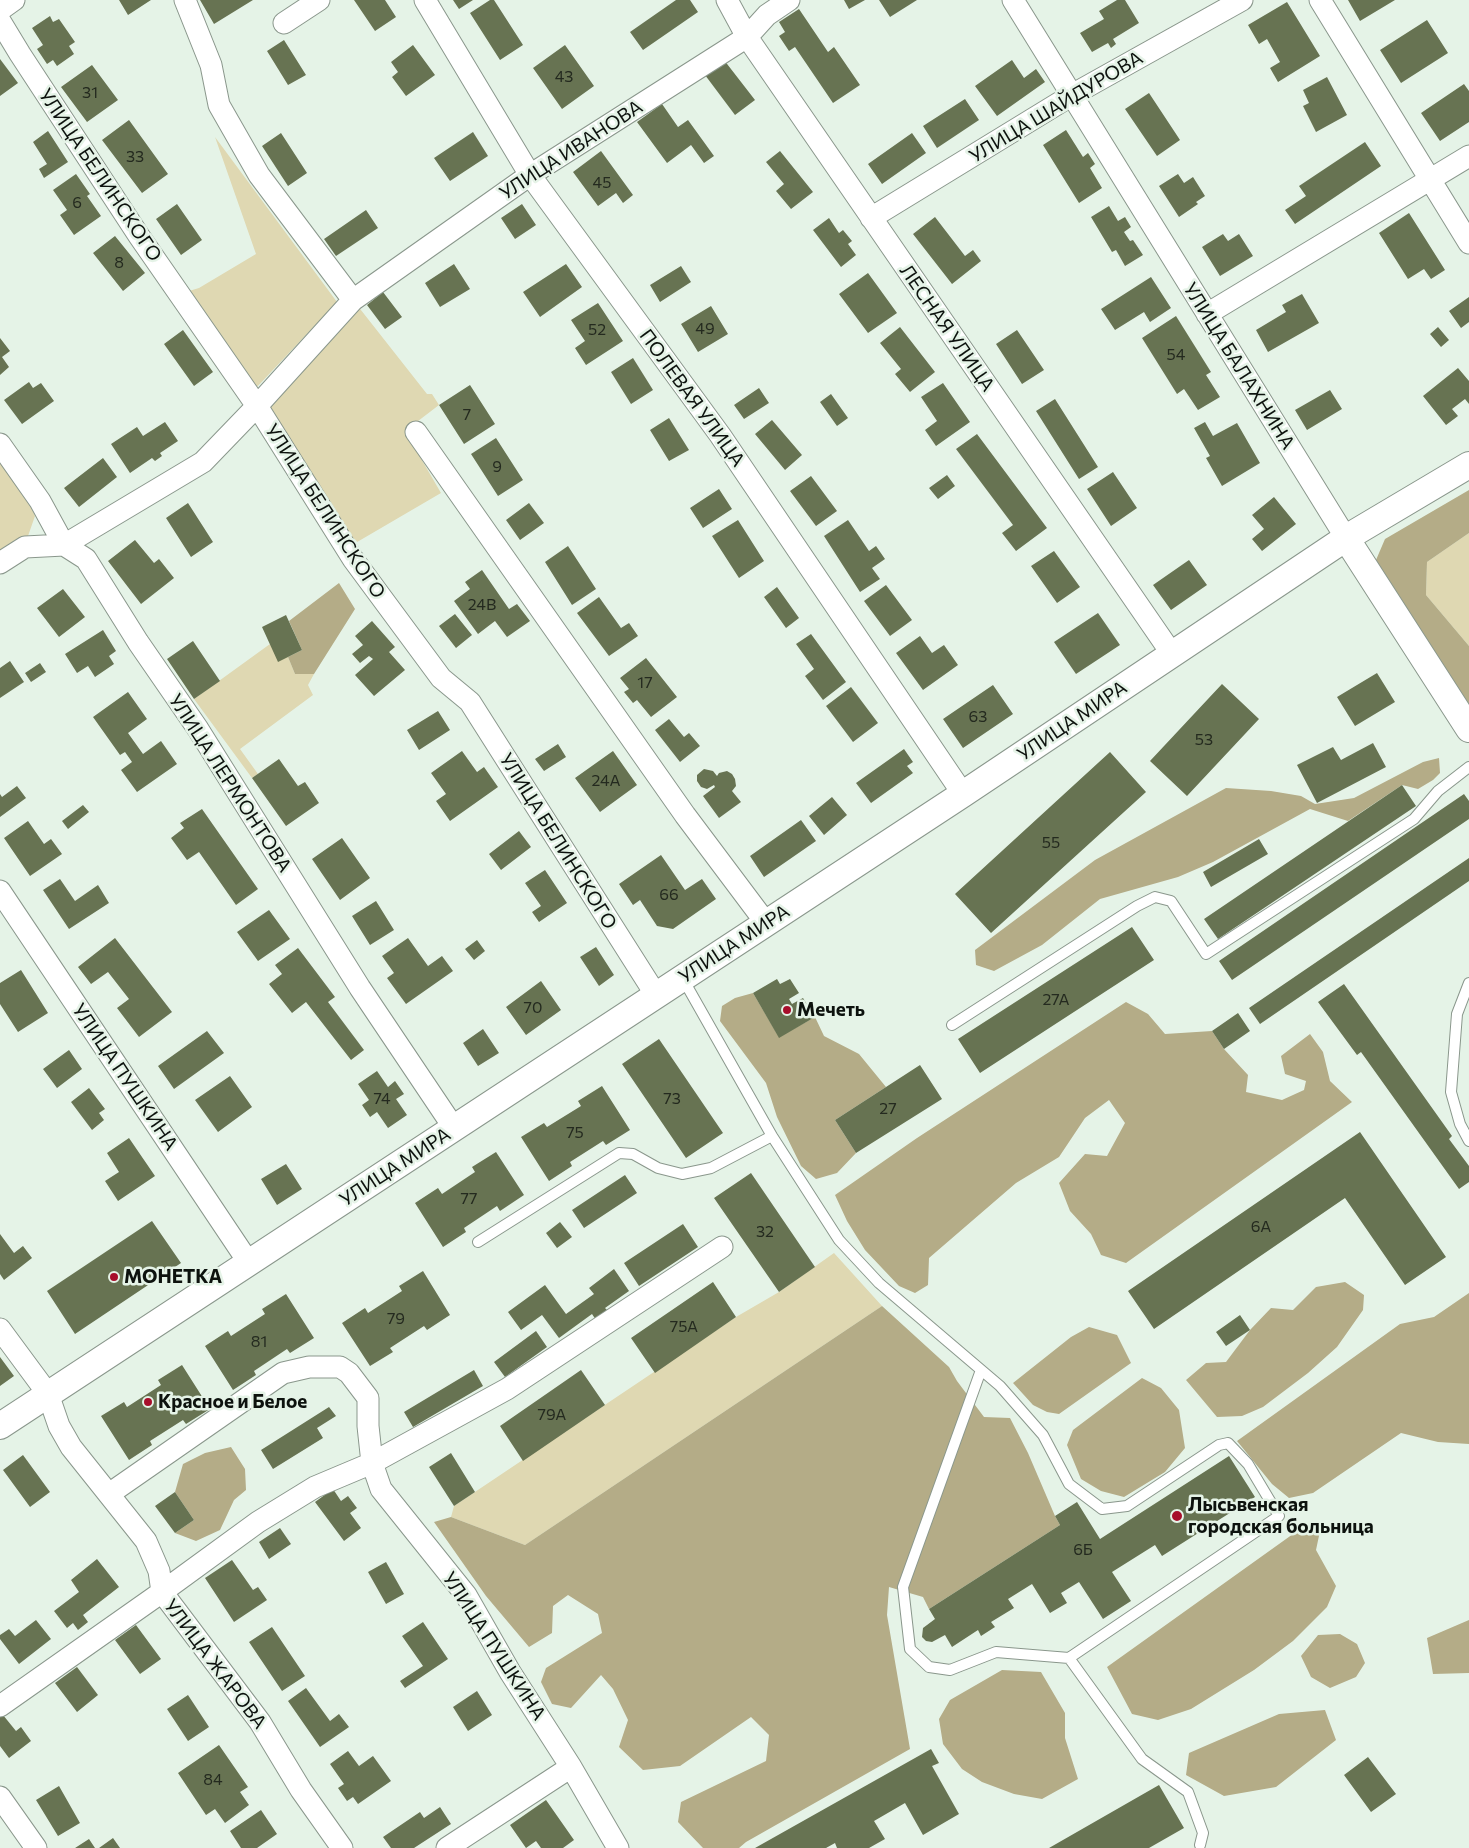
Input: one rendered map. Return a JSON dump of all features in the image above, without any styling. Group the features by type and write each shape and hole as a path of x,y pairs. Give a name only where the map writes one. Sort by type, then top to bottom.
{"street":[{"path":"0,10 14,0"},
{"path":"185,0 211,65 219,105 259,175 353,300"},
{"path":"284,23 319,0"},
{"name":"ПОЛЕВАЯ УЛИЦА","path":"425,0 530,175 720,435 962,794"},
{"name":"ЛЕСНАЯ УЛИЦА","path":"727,0 747,37 1172,654"},
{"name":"УЛИЦА ИВАНОВА","path":"64,545 203,462 257,406 353,300 530,175 747,37 767,15 789,0"},
{"name":"УЛИЦА БАЛАХНИНА","path":"1013,0 1346,538 1469,729"},
{"name":"УЛИЦА ШАЙДУРОВА","path":"871,218 1072,95 1242,0"},
{"path":"1320,0 1469,243"},
{"name":"УЛИЦА БЕЛИНСКОГО","path":"0,21 139,236 257,406 353,560 441,678 470,702 656,996"},
{"path":"1207,314 1469,156"},
{"path":"416,432 685,815 766,923"},
{"name":"УЛИЦА ЛЕРМОНТОВА","path":"0,444 40,501 64,545 86,559 138,642 198,730 360,988 454,1128"},
{"name":"УЛИЦА МИРА","path":"0,1426 656,996 1346,538 1469,465"},
{"path":"0,563 25,547 64,545"},
{"name":"УЛИЦА ПУШКИНА","path":"0,891 249,1263"},
{"path":"0,1706 258,1522 315,1486 372,1463 507,1389 722,1247"},
{"name":"УЛИЦА ЖАРОВА","path":"0,1329 48,1394 59,1426 71,1446 146,1541 159,1570 162,1592 260,1722 301,1790 342,1848"},
{"name":"УЛИЦА ПУШКИНА","path":"109,1494 283,1373 309,1367 340,1367 349,1373 368,1398 368,1426 372,1463 381,1489 466,1595 510,1672 571,1767 618,1848"},
{"path":"447,1848 571,1767"},
{"path":"0,1797 36,1848"}],"lane":[{"path":"952,1025 1137,906 1155,897 1172,900 1206,954 1414,819 1438,791 1469,767"},
{"path":"683,978 772,1136 839,1240 879,1283 1000,1386 1043,1435 1069,1484 1102,1509 1127,1506 1218,1445 1228,1443 1248,1464 1279,1516 1068,1658 996,1652 950,1670 929,1667 910,1649 903,1588 981,1370"},
{"path":"1469,983 1457,1014 1451,1092 1460,1124 1469,1141"},
{"path":"478,1242 619,1152 633,1154 658,1168 682,1174 711,1168 772,1136"},
{"path":"1068,1658 1142,1759 1188,1792 1203,1833 1202,1847"}],"shaded area":[{"path":"215,137 337,302 256,388 189,291 199,288 256,254"},
{"path":"357,305 427,394 432,394 439,405 405,431 441,493 352,545 268,406"},
{"path":"0,457 27,498 35,516 28,536 0,553"},
{"path":"1469,490 1469,533 1427,562 1426,595 1469,646 1469,707 1376,560 1385,539"},
{"path":"1469,533 1469,646 1426,595 1427,562"},
{"path":"339,583 355,609 314,674 295,674 288,657 302,650 289,621"},
{"path":"270,644 288,657 295,674 314,674 308,685 313,695 240,749 258,774 252,778 194,699"},
{"path":"1439,758 1440,773 1433,780 1418,789 1402,785 1348,821 1310,809 1213,862 1178,877 1100,899 1042,945 994,971 976,965 975,950 1095,860 1226,788 1271,791 1301,796 1315,804 1354,798 1423,762"},
{"path":"753,993 779,1037 815,1017 824,1036 859,1054 886,1087 835,1120 856,1153 837,1173 816,1179 801,1166 777,1117 766,1083 720,1021 722,1006 735,998"},
{"path":"1126,1002 1148,1014 1165,1034 1212,1031 1224,1049 1248,1075 1246,1092 1282,1100 1304,1090 1306,1081 1285,1074 1281,1056 1310,1034 1323,1052 1330,1081 1352,1102 1126,1263 1101,1255 1091,1234 1070,1211 1059,1183 1085,1154 1107,1156 1125,1123 1109,1100 1085,1118 1059,1157 1016,1183 929,1258 928,1285 915,1293 899,1286 865,1250 847,1221 835,1195 917,1138"},
{"path":"834,1253 882,1306 525,1545 451,1517 454,1506 736,1317 779,1292"},
{"path":"1345,1282 1364,1295 1363,1310 1337,1347 1308,1373 1263,1407 1242,1416 1217,1417 1186,1380 1206,1363 1226,1362 1250,1330 1271,1308 1293,1310 1316,1287"},
{"path":"1469,1293 1469,1444 1438,1442 1401,1433 1313,1493 1289,1498 1272,1484 1237,1441 1400,1324 1434,1317"},
{"path":"882,1306 949,1367 984,1417 1010,1418 1060,1525 929,1609 923,1597 889,1587 887,1615 910,1749 746,1842 739,1848 703,1848 678,1822 681,1802 766,1761 769,1735 751,1717 680,1766 643,1770 619,1747 628,1720 613,1689 601,1675 571,1708 552,1704 541,1682 546,1668 602,1633 598,1614 568,1595 553,1606 552,1633 529,1647 486,1596 434,1522 451,1517 525,1545"},
{"path":"1089,1327 1117,1335 1131,1363 1059,1414 1047,1412 1033,1405 1013,1383 1071,1337"},
{"path":"1142,1378 1161,1388 1179,1410 1185,1448 1165,1472 1124,1497 1101,1491 1081,1479 1067,1445 1073,1430"},
{"path":"231,1447 245,1469 246,1490 234,1500 220,1530 196,1541 175,1533 194,1520 175,1492 183,1464 205,1453"},
{"path":"1307,1524 1320,1531 1316,1550 1336,1586 1327,1607 1293,1641 1254,1670 1191,1709 1158,1720 1132,1714 1107,1667"},
{"path":"1469,1620 1469,1673 1433,1674 1427,1638"},
{"path":"1340,1634 1357,1644 1365,1663 1356,1677 1330,1688 1311,1677 1301,1656 1318,1635"},
{"path":"1002,1670 1041,1672 1065,1713 1065,1738 1078,1779 1042,1799 1014,1794 982,1782 962,1769 943,1744 939,1719 950,1700"},
{"path":"1325,1710 1336,1740 1276,1787 1224,1796 1186,1775 1189,1753 1279,1714"}],"building":[{"path":"119,0 151,0 128,15"},
{"path":"200,0 253,0 214,24"},
{"path":"354,0 385,0 396,17 375,31"},
{"path":"453,0 473,0 459,9"},
{"path":"490,0 494,0 523,45 500,60 470,13"},
{"path":"676,0 690,0 698,12 643,50 630,32"},
{"path":"844,0 865,0 849,9"},
{"path":"879,0 917,0 890,17"},
{"path":"1117,0 1125,0 1139,23 1113,39 1116,44 1111,48 1108,43 1092,52 1080,33 1104,19 1099,11"},
{"path":"1348,0 1395,0 1360,21"},
{"path":"1287,2 1320,56 1278,82 1270,68 1280,62 1267,39 1259,44 1248,25"},
{"path":"799,9 828,52 834,47 860,85 833,103 795,47 789,51 779,36 785,32 779,22"},
{"path":"50,16 53,22 59,19 75,42 69,46 74,54 57,66 53,60 47,64 37,49 43,45 32,28"},
{"path":"1427,20 1448,53 1401,83 1380,50"},
{"path":"284,40 306,75 288,85 267,51"},
{"path":"413,45 435,75 406,96 392,77 398,72 391,62"},
{"path":"565,45 594,86 562,109 533,68"},
{"path":"0,59 18,83 0,96"},
{"path":"724,60 755,100 735,115 705,75"},
{"path":"1012,60 1024,78 1036,69 1045,82 997,116 975,86"},
{"path":"92,65 118,100 87,122 61,87"},
{"path":"1327,77 1347,115 1316,132 1303,106 1309,103 1303,90"},
{"path":"1464,84 1469,91 1469,122 1440,141 1421,113"},
{"path":"1149,93 1180,140 1157,156 1125,109"},
{"path":"965,99 979,120 937,148 923,126"},
{"path":"662,104 678,127 688,120 714,156 704,163 691,145 667,163 637,122"},
{"path":"129,120 168,174 142,193 102,140"},
{"path":"1066,130 1083,157 1088,153 1095,164 1090,168 1102,188 1079,203 1043,145"},
{"path":"48,131 68,162 44,178 39,169 47,164 33,142"},
{"path":"473,132 488,156 450,181 434,158"},
{"path":"281,133 307,173 288,186 262,146"},
{"path":"912,133 926,153 882,184 868,164"},
{"path":"1365,142 1381,166 1295,224 1285,210 1306,196 1299,186"},
{"path":"601,151 633,195 623,203 616,193 598,206 573,172"},
{"path":"780,151 813,192 791,209 776,191 784,184 766,162"},
{"path":"76,174 90,194 87,196 101,216 74,235 60,215 67,210 53,190"},
{"path":"1178,174 1184,183 1193,177 1205,196 1196,202 1198,204 1179,217 1159,186"},
{"path":"177,204 202,240 181,255 156,219"},
{"path":"522,204 536,225 515,239 501,218"},
{"path":"1109,206 1118,221 1125,217 1131,227 1124,232 1130,241 1133,240 1143,255 1125,266 1116,250 1112,252 1091,217"},
{"path":"366,210 378,228 336,256 324,239"},
{"path":"1409,213 1445,270 1431,279 1424,269 1408,279 1379,233"},
{"path":"935,217 965,256 973,250 981,261 952,284 913,234"},
{"path":"829,218 839,233 843,230 852,241 848,244 856,255 841,267 813,230"},
{"path":"1223,234 1228,241 1239,234 1253,256 1220,276 1202,247"},
{"path":"115,236 145,273 123,291 93,253"},
{"path":"454,264 470,289 440,307 425,283"},
{"path":"566,264 582,287 540,317 523,292"},
{"path":"681,266 691,282 660,302 650,285"},
{"path":"868,273 897,313 868,333 839,294"},
{"path":"1151,277 1171,308 1150,322 1144,312 1115,330 1101,309"},
{"path":"383,292 402,317 385,329 367,305"},
{"path":"1302,294 1319,323 1268,352 1256,330 1286,312 1282,305"},
{"path":"1469,297 1469,322 1461,328 1449,311"},
{"path":"598,303 623,341 586,365 575,348 585,341 571,320"},
{"path":"711,306 728,334 698,352 681,324"},
{"path":"1176,316 1211,372 1206,375 1220,397 1198,410 1184,389 1177,394 1142,338"},
{"path":"900,327 935,372 910,392 895,374 901,369 880,343"},
{"path":"1438,327 1449,340 1441,347 1430,334"},
{"path":"183,330 213,372 194,386 164,344"},
{"path":"1017,330 1044,370 1022,384 996,344"},
{"path":"0,338 10,351 2,357 9,367 0,375"},
{"path":"633,358 653,390 631,404 611,372"},
{"path":"1458,368 1469,381 1469,404 1465,399 1452,409 1458,416 1446,425 1423,396"},
{"path":"29,382 33,388 41,383 54,401 22,424 4,400"},
{"path":"943,383 970,422 936,446 925,430 937,421 921,397"},
{"path":"470,385 495,424 464,444 439,405"},
{"path":"759,388 769,403 744,419 734,405"},
{"path":"1330,390 1342,409 1307,430 1295,410"},
{"path":"831,394 848,418 837,426 820,402"},
{"path":"1055,399 1098,467 1079,479 1036,411"},
{"path":"669,418 689,450 669,461 650,430"},
{"path":"772,420 802,455 785,470 755,434"},
{"path":"165,422 178,441 160,453 162,456 155,461 152,458 130,473 111,444 137,427 143,436"},
{"path":"1205,422 1213,436 1237,423 1260,463 1222,486 1206,458 1210,456 1194,428"},
{"path":"977,434 1047,528 1016,551 1002,533 1013,525 956,449"},
{"path":"496,438 523,480 498,496 471,454"},
{"path":"103,458 117,477 79,507 64,488"},
{"path":"1113,472 1137,508 1111,526 1087,489"},
{"path":"947,475 955,486 938,499 929,488"},
{"path":"811,476 837,511 816,526 790,491"},
{"path":"719,489 732,509 703,528 690,508"},
{"path":"1274,497 1296,524 1262,551 1252,539 1264,529 1252,515"},
{"path":"188,503 213,542 191,557 166,518"},
{"path":"529,503 544,523 520,540 506,520"},
{"path":"738,520 764,561 739,578 712,536"},
{"path":"848,520 869,551 876,546 885,559 872,568 880,579 860,592 824,536"},
{"path":"135,540 154,563 159,559 174,578 141,604 108,561"},
{"path":"568,546 596,589 572,605 545,562"},
{"path":"1054,551 1080,587 1057,603 1031,566"},
{"path":"1189,560 1207,585 1171,610 1153,585"},
{"path":"482,570 509,609 517,604 530,621 507,637 495,621 478,634 454,601 470,589 465,582"},
{"path":"886,585 912,620 890,636 864,601"},
{"path":"777,587 799,618 786,628 764,597"},
{"path":"63,589 85,617 59,637 37,608"},
{"path":"599,597 621,628 629,623 638,636 609,656 577,613"},
{"path":"1098,613 1120,645 1076,674 1054,642"},
{"path":"455,614 472,635 456,648 439,626"},
{"path":"286,615 302,650 278,662 262,627"},
{"path":"372,621 395,647 389,652 405,670 374,696 355,675 373,659 369,656 360,663 352,654 363,645 355,636"},
{"path":"103,630 116,651 109,656 114,664 95,677 88,666 77,673 65,654"},
{"path":"811,634 846,682 823,700 805,676 814,669 796,644"},
{"path":"920,636 932,653 944,645 958,665 923,690 896,653"},
{"path":"193,641 220,681 194,699 167,659"},
{"path":"646,658 677,697 651,717 637,700 633,703 624,692 629,689 620,678"},
{"path":"10,661 24,682 0,698 0,668"},
{"path":"40,663 46,672 31,682 25,673"},
{"path":"1377,673 1395,702 1355,726 1337,697"},
{"path":"1222,684 1259,719 1187,796 1150,761"},
{"path":"993,685 1013,714 963,748 943,719"},
{"path":"851,687 878,723 853,742 826,706"},
{"path":"128,692 147,719 128,733 143,754 161,741 177,764 137,792 121,770 132,762 125,752 120,755 93,717"},
{"path":"438,711 450,730 419,750 407,730"},
{"path":"669,719 684,737 689,733 700,746 680,762 655,730"},
{"path":"1373,743 1386,767 1317,803 1297,765 1333,747 1341,760"},
{"path":"558,744 566,757 544,771 535,759"},
{"path":"904,749 913,762 907,766 913,773 871,803 856,783"},
{"path":"462,751 477,772 484,767 498,787 450,821 436,801 446,794 431,773"},
{"path":"613,751 637,785 600,812 575,778"},
{"path":"1110,752 1146,792 991,933 955,894"},
{"path":"279,759 298,786 305,782 319,803 286,826 252,778"},
{"path":"704,769 713,771 717,776 719,773 727,771 735,779 736,786 732,791 741,802 719,818 703,796 715,787 714,785 707,789 701,787 697,781 697,775"},
{"path":"1402,785 1416,806 1218,939 1204,919"},
{"path":"17,786 26,798 0,817 0,794 2,797"},
{"path":"1464,794 1469,801 1469,819 1232,980 1219,961"},
{"path":"832,797 847,815 824,835 809,816"},
{"path":"83,805 89,812 68,829 62,821"},
{"path":"202,809 258,889 236,905 199,852 187,860 171,838 184,828 180,823"},
{"path":"801,820 816,841 764,877 750,856"},
{"path":"28,821 44,844 51,839 62,854 30,876 4,838"},
{"path":"519,831 531,847 501,870 489,854"},
{"path":"342,838 370,878 340,900 312,859"},
{"path":"1259,839 1268,854 1211,887 1203,872"},
{"path":"661,855 685,890 702,879 716,899 673,929 657,926 640,900 633,905 619,884"},
{"path":"1469,858 1469,881 1260,1024 1249,1008"},
{"path":"545,870 567,903 539,922 532,912 541,906 525,883"},
{"path":"60,879 75,901 98,885 109,903 69,929 43,890"},
{"path":"376,901 394,930 370,945 352,916"},
{"path":"269,910 290,939 258,961 237,932"},
{"path":"1132,927 1154,960 980,1073 958,1039"},
{"path":"115,938 172,1012 139,1037 117,1008 129,999 108,972 91,984 78,967"},
{"path":"408,938 428,966 442,956 453,971 406,1004 387,978 394,973 382,956"},
{"path":"477,940 485,951 474,960 465,949"},
{"path":"596,947 614,975 599,986 580,957"},
{"path":"298,948 335,997 328,1002 364,1050 351,1060 306,1002 292,1013 269,984 282,974 275,965"},
{"path":"21,970 48,1013 18,1032 0,1004 0,983"},
{"name":"Мечеть","path":"777,979 780,984 790,979 799,993 789,999 792,1004 803,998 815,1017 779,1038 753,993"},
{"path":"541,981 561,1010 526,1035 506,1007"},
{"path":"1344,984 1452,1136 1449,1139 1469,1166 1469,1182 1459,1189 1361,1052 1357,1055 1318,1002"},
{"path":"1238,1013 1250,1031 1224,1049 1212,1031"},
{"path":"483,1029 499,1053 478,1066 463,1043"},
{"path":"207,1031 224,1053 174,1089 158,1066"},
{"path":"659,1039 723,1133 686,1158 622,1064"},
{"path":"69,1050 82,1069 57,1088 43,1069"},
{"path":"920,1065 942,1099 856,1153 835,1120"},
{"path":"377,1071 388,1087 395,1081 404,1094 396,1099 407,1115 388,1128 377,1112 370,1117 362,1105 369,1100 358,1084"},
{"path":"230,1076 252,1107 218,1132 195,1100"},
{"path":"602,1086 630,1130 606,1145 603,1141 570,1162 572,1166 549,1181 521,1137 544,1123 547,1127 581,1106 578,1101"},
{"path":"89,1088 105,1109 99,1113 104,1120 92,1130 71,1102"},
{"path":"1360,1132 1446,1257 1405,1285 1345,1198 1154,1329 1128,1291"},
{"path":"129,1138 155,1176 118,1201 105,1181 119,1172 107,1153"},
{"path":"496,1152 524,1195 500,1211 497,1206 464,1228 466,1232 443,1247 415,1203 438,1188 442,1194 475,1172 472,1167"},
{"path":"286,1164 302,1189 277,1205 261,1179"},
{"path":"751,1173 815,1267 779,1292 714,1198"},
{"path":"625,1175 637,1193 584,1228 572,1210"},
{"name":"МОНЕТКА","path":"152,1221 181,1263 75,1334 47,1291"},
{"path":"560,1222 572,1237 557,1248 546,1233"},
{"path":"683,1224 698,1247 639,1286 624,1263"},
{"path":"0,1234 14,1253 23,1246 32,1258 4,1280 0,1274"},
{"path":"614,1269 629,1291 605,1308 608,1311 596,1320 592,1314 559,1338 542,1315 521,1330 508,1312 545,1285 566,1314 594,1294 589,1288"},
{"path":"423,1271 450,1315 427,1330 424,1326 390,1348 393,1352 370,1366 342,1323 365,1308 368,1313 402,1291 399,1286"},
{"path":"713,1282 736,1317 655,1373 631,1338"},
{"path":"286,1294 314,1338 290,1353 287,1349 254,1371 256,1375 233,1390 205,1346 228,1331 231,1336 265,1314 262,1309"},
{"path":"1240,1315 1250,1330 1226,1346 1216,1332"},
{"path":"536,1331 547,1347 505,1377 494,1362"},
{"path":"0,1357 14,1376 0,1386"},
{"path":"182,1365 210,1409 186,1424 183,1420 150,1441 152,1445 129,1460 101,1416 124,1402 127,1407 161,1385 158,1380"},
{"path":"474,1370 483,1386 413,1427 404,1412"},
{"path":"581,1370 605,1405 523,1461 500,1426"},
{"path":"329,1407 336,1416 317,1428 323,1438 273,1469 261,1450"},
{"path":"451,1453 475,1492 454,1506 429,1467"},
{"path":"23,1455 50,1492 30,1507 3,1470"},
{"path":"1229,1456 1255,1497 1162,1556 1155,1545 1112,1572 1131,1601 1103,1619 1079,1582 1061,1593 1067,1603 1050,1613 1032,1584 1008,1599 1014,1608 991,1622 995,1627 981,1636 978,1630 952,1647 945,1635 932,1642 926,1641 922,1637 923,1628 935,1619 929,1609 1060,1525 1055,1516 1077,1502 1100,1539"},
{"path":"333,1489 341,1501 348,1496 357,1508 350,1513 361,1528 344,1541 315,1502"},
{"path":"175,1492 194,1520 175,1533 155,1506"},
{"path":"280,1528 291,1544 269,1559 259,1542"},
{"path":"97,1559 119,1587 83,1615 88,1622 78,1630 73,1623 67,1628 54,1611 79,1592 71,1580"},
{"path":"232,1560 253,1590 258,1587 267,1600 234,1622 205,1578"},
{"path":"386,1562 404,1594 386,1604 368,1572"},
{"path":"36,1620 51,1639 19,1664 0,1639 0,1635 9,1629 15,1636"},
{"path":"423,1622 448,1659 405,1688 400,1681 423,1666 402,1636"},
{"path":"136,1625 161,1659 140,1674 115,1640"},
{"path":"272,1627 305,1676 282,1691 249,1642"},
{"path":"77,1667 98,1695 77,1712 55,1683"},
{"path":"306,1688 330,1721 339,1714 349,1727 320,1747 288,1701"},
{"path":"477,1691 492,1715 468,1731 453,1707"},
{"path":"188,1695 209,1727 188,1741 167,1709"},
{"path":"3,1715 16,1731 21,1727 31,1741 9,1758 0,1746 0,1717"},
{"path":"219,1745 248,1787 240,1792 249,1805 225,1823 215,1809 206,1815 178,1773"},
{"path":"931,1749 939,1763 932,1766 959,1814 923,1835 905,1803 874,1821 885,1839 869,1848 837,1848 835,1843 826,1848 755,1848"},
{"path":"348,1751 359,1766 373,1756 391,1781 358,1804 353,1797 347,1801 338,1788 344,1784 330,1764"},
{"path":"1368,1757 1396,1794 1371,1812 1344,1775"},
{"path":"1159,1785 1184,1828 1149,1848 1049,1848"},
{"path":"59,1786 80,1823 58,1836 36,1800"},
{"path":"546,1800 574,1840 563,1848 541,1848 536,1841 526,1848 510,1825"},
{"path":"440,1807 451,1824 414,1848 391,1848 383,1837 420,1812 424,1818"},
{"path":"261,1810 277,1834 257,1848 241,1848 230,1831"},
{"path":"113,1838 120,1848 99,1848"},
{"path":"89,1839 95,1848 75,1848"}],"place":[{"name":"Мечеть","path":"787,1010"},
{"name":"МОНЕТКА","path":"114,1277"},
{"name":"Красное и Белое","path":"148,1402"},
{"name":"Лысьвенская городская больница","path":"1177,1516"}]}
